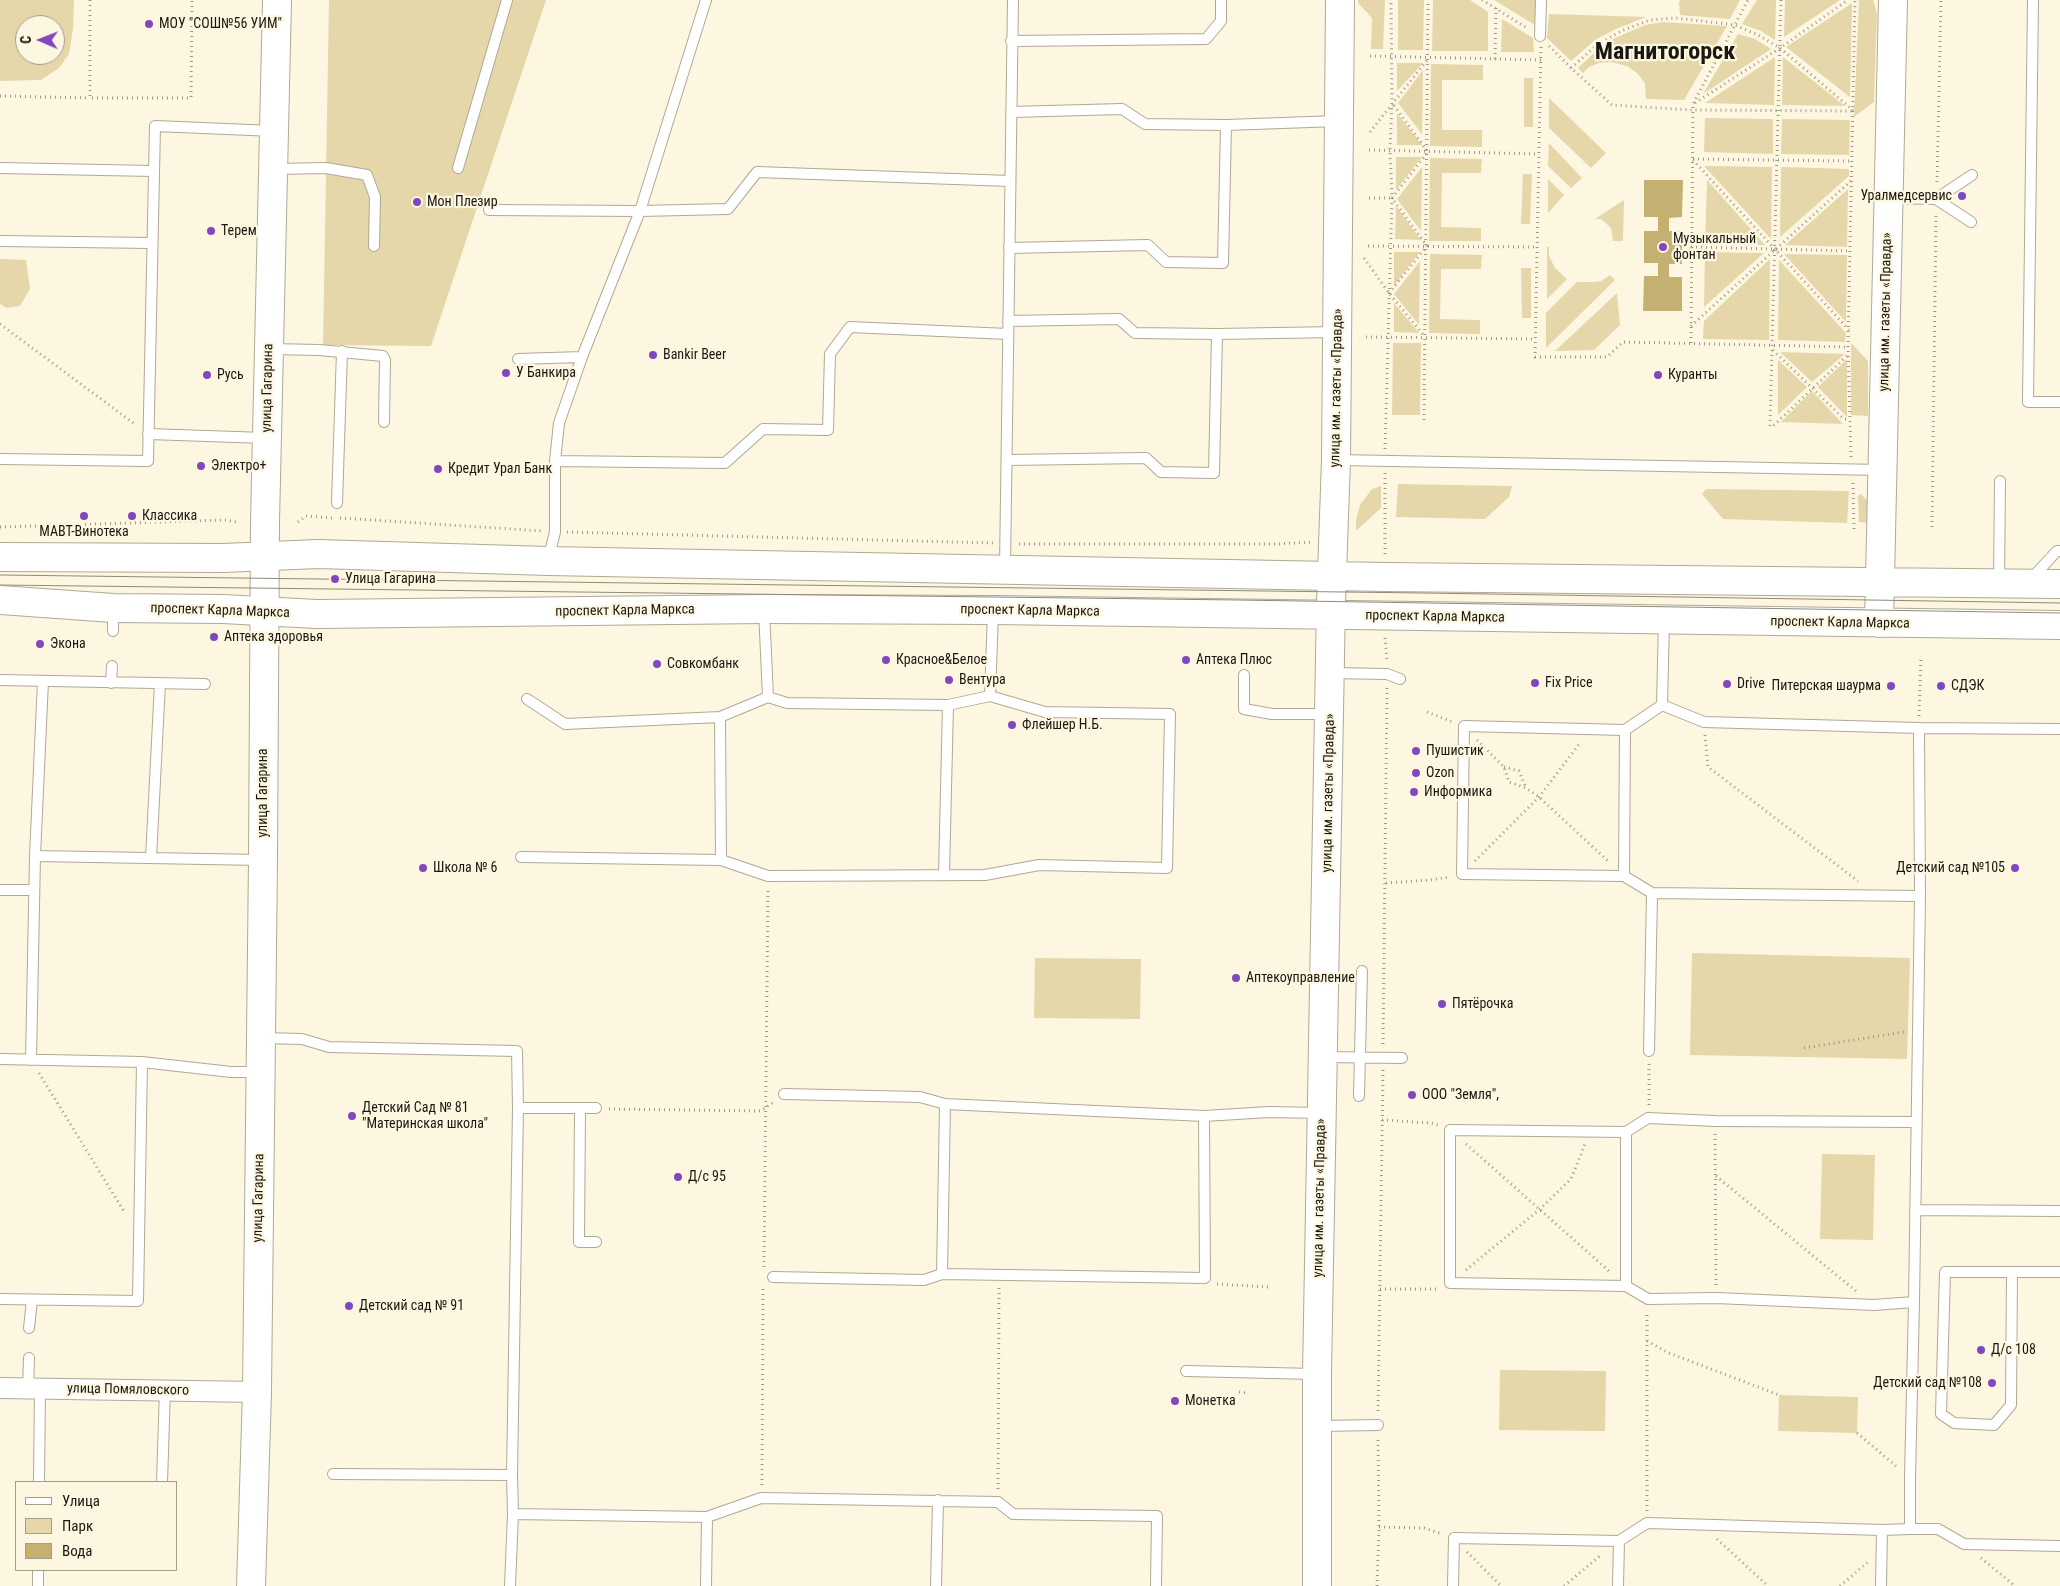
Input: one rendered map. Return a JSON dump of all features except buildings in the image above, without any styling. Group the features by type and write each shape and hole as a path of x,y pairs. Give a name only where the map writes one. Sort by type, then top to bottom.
{"main road":[{"name":"улица Гагарина","path":"249,1584 257,1392 263,860 263,645 277,0"},
{"name":"улица им. газеты «Правда»","path":"1317,1586 1317,1374 1331,714 1331,616 1336,460 1340,0"},
{"name":"улица им. газеты «Правда»","path":"1879,623 1892,0"},
{"path":"0,557 223,558 318,554 548,561 1005,556 1332,576 2060,584"},
{"name":"проспект Карла Маркса","path":"0,600 113,620 265,611 317,614 993,610 1664,621 2060,625"}],"street":[{"name":"улица Помяловского","path":"0,1388 257,1392"}],"lane":[{"path":"458,168 507,0"},
{"path":"548,561 555,532 555,462 559,423 582,357 640,211 706,0"},
{"path":"1005,556 1013,0"},
{"path":"1011,41 1206,38 1221,21 1221,0"},
{"path":"1540,36 1541,0"},
{"path":"2033,0 2028,402 2060,402"},
{"path":"1011,112 1122,109 1145,124 1226,125 1339,122"},
{"path":"1009,248 1148,245 1166,262 1223,263 1226,125"},
{"path":"0,459 148,460 155,126 274,131"},
{"path":"0,168 153,171"},
{"path":"273,169 326,168 366,174 375,197 374,246"},
{"path":"489,210 640,211 728,209 757,172 1010,181"},
{"path":"1936,199 1972,175"},
{"path":"1888,198 1936,199 1971,222"},
{"path":"0,242 152,243"},
{"path":"1008,321 1119,319 1135,333 1337,332"},
{"path":"555,462 725,463 763,428 828,430 830,354 850,327 1008,334"},
{"path":"1006,460 1146,458 1161,472 1214,473 1217,334"},
{"path":"269,349 342,351 383,356 385,360 384,422"},
{"path":"337,503 342,351"},
{"path":"518,359 582,357"},
{"path":"148,434 267,438"},
{"path":"1336,460 1883,470"},
{"path":"1999,584 2000,480"},
{"path":"2027,584 2057,551 2060,551"},
{"path":"764,610 768,697"},
{"path":"990,696 993,610"},
{"path":"1662,705 1664,621"},
{"path":"111,683 112,666"},
{"path":"1331,674 1387,674 1400,679"},
{"path":"1244,675 1244,709 1272,714 1331,714"},
{"path":"0,680 205,684"},
{"path":"31,1060 35,856 43,681"},
{"path":"151,858 160,683"},
{"path":"521,857 721,860 768,876 985,875 1039,866 1167,868 1170,714 1045,712 990,696 948,705 787,703 768,697 720,717 564,724 527,699"},
{"path":"944,874 948,705"},
{"path":"1662,705 1704,722 1919,728 2060,729"},
{"path":"1662,705 1625,730 1464,726 1462,874 1624,876 1652,893 1920,896"},
{"path":"720,717 721,860"},
{"path":"1910,1529 1920,896 1919,728"},
{"path":"1624,876 1625,730"},
{"path":"35,856 263,860"},
{"path":"0,890 34,890"},
{"path":"1649,1051 1652,893"},
{"path":"1359,1096 1362,971"},
{"path":"260,1038 302,1038 330,1047 517,1051 513,1514 510,1586"},
{"path":"1324,1057 1402,1058"},
{"path":"0,1059 142,1062 231,1072 260,1072"},
{"path":"0,1300 138,1301 142,1062"},
{"path":"784,1094 920,1097 945,1104 1204,1116 1268,1112 1322,1113"},
{"path":"942,1274 945,1104"},
{"path":"518,1108 596,1108"},
{"path":"580,1109 578,1242 596,1242"},
{"path":"768,1278 924,1280 942,1274 1205,1278 1204,1116"},
{"path":"1914,1302 1874,1305 1716,1298 1648,1299 1626,1286 1450,1283 1450,1130 1626,1132 1648,1118 1715,1121 1916,1122"},
{"path":"1626,1132 1626,1286"},
{"path":"1915,1210 2060,1211"},
{"path":"2012,1272 2011,1404 1994,1425 1954,1423 1941,1414 1945,1272 2012,1272 2060,1272"},
{"path":"29,1328 32,1300"},
{"path":"29,1358 34,1389 39,1481"},
{"path":"1186,1371 1317,1374"},
{"path":"162,1481 165,1390"},
{"path":"1318,1426 1378,1425"},
{"path":"333,1474 512,1475"},
{"path":"513,1514 707,1517 761,1498 998,1502 1013,1514 1157,1516 1156,1586"},
{"path":"936,1586 938,1500"},
{"path":"706,1586 707,1517"},
{"path":"1453,1586 1454,1538 1619,1541 1646,1523 1938,1530 1964,1544 2060,1546"},
{"path":"1881,1586 1882,1530"},
{"path":"1618,1586 1619,1541"},
{"path":"38,1571 38,1586"}],"path":[{"path":"90,0 90,98"},
{"path":"0,96 192,98 192,0"},
{"path":"1386,565 1385,461 1389,337 1389,246 1392,198 1390,151 1392,102 1391,0"},
{"path":"1424,420 1428,0"},
{"path":"1482,0 1540,36 1571,68 1612,105 1692,110 1854,111"},
{"path":"1691,343 1692,110 1693,104 1748,0"},
{"path":"1780,0 1770,426 1773,426 1849,354"},
{"path":"1693,104 1780,48 1848,0"},
{"path":"1854,530 1848,347 1855,0"},
{"path":"1932,527 1936,199 1941,0"},
{"path":"1495,59 1496,8"},
{"path":"1571,68 1597,45 1621,31 1650,20 1676,18 1735,25 1780,48 1854,111"},
{"path":"1540,36 1542,60 1536,248 1535,357 1607,357 1623,342 1691,343 1773,348 1848,347"},
{"path":"1370,56 1428,59 1542,60"},
{"path":"1370,132 1428,59"},
{"path":"1392,102 1428,152"},
{"path":"1369,150 1539,154"},
{"path":"1392,198 1428,152"},
{"path":"1692,159 1852,161"},
{"path":"1692,159 1849,331"},
{"path":"1691,326 1852,179"},
{"path":"1369,198 1392,198"},
{"path":"1392,198 1427,246"},
{"path":"1368,246 1536,248"},
{"path":"1389,293 1427,246"},
{"path":"1691,247 1851,251"},
{"path":"1364,258 1389,293 1426,338"},
{"path":"0,324 148,434"},
{"path":"1366,337 1535,340"},
{"path":"1773,348 1844,419 1849,419"},
{"path":"298,522 306,516 555,532 1005,556 1333,541"},
{"path":"0,527 226,520 236,522"},
{"path":"1377,1586 1388,649 1384,632"},
{"path":"1919,728 1921,656"},
{"path":"1427,712 1464,726 1504,767 1509,782 1526,788 1539,797 1624,876"},
{"path":"1704,722 1708,767 1877,896"},
{"path":"1386,883 1430,880 1462,874 1539,797 1590,730"},
{"path":"1504,767 1519,772 1526,788"},
{"path":"764,1268 768,876"},
{"path":"1804,1048 1917,1030"},
{"path":"1648,1118 1649,1051"},
{"path":"31,1060 139,1236"},
{"path":"596,1108 761,1111 784,1094"},
{"path":"1382,1120 1431,1123 1450,1130 1626,1286"},
{"path":"1715,1121 1716,1298"},
{"path":"1380,1289 1441,1289 1450,1283 1540,1209 1571,1179 1590,1132"},
{"path":"1716,1176 1874,1305"},
{"path":"998,1502 1000,1275"},
{"path":"761,1498 768,1278"},
{"path":"1205,1278 1213,1284 1268,1287"},
{"path":"1646,1523 1646,1341 1648,1299"},
{"path":"1646,1341 1669,1354 1778,1395"},
{"path":"1239,1392 1248,1393"},
{"path":"1857,1433 1910,1477"},
{"path":"1700,1524 1768,1586"},
{"path":"1564,1586 1619,1541"},
{"path":"1964,1544 2015,1586"},
{"path":"1840,1586 1882,1550"}],"green space":[{"path":"0,0 74,0 73,29 69,54 65,60 65,15 15,15 15,65 61,65 41,80 0,81"},
{"path":"329,0 546,0 431,346 323,345"},
{"path":"1358,0 1385,0 1383,49 1371,49 1372,18 1358,3"},
{"path":"1398,0 1424,0 1423,50 1398,50"},
{"path":"1433,0 1470,0 1488,12 1488,51 1432,51"},
{"path":"1494,0 1535,0 1535,25"},
{"path":"1681,0 1740,0 1730,19 1680,15 1679,2"},
{"path":"1757,0 1776,0 1775,40 1761,31 1742,24"},
{"path":"1785,0 1840,0 1784,37"},
{"path":"1859,0 1873,0 1877,13 1874,102 1854,117"},
{"path":"1852,3 1850,97 1786,47"},
{"path":"1549,14 1646,17 1595,40 1571,61 1547,38"},
{"path":"1502,19 1533,38 1534,52 1501,52"},
{"path":"1662,22 1727,26 1684,100 1646,99 1645,83 1637,73 1627,66 1611,62 1599,63 1589,67 1583,73 1578,68 1594,53 1615,38 1645,25"},
{"path":"1738,34 1755,39 1771,49 1703,94"},
{"path":"1775,57 1774,105 1705,103"},
{"path":"1783,57 1845,106 1782,105"},
{"path":"1397,63 1423,63 1397,91"},
{"path":"1431,64 1483,65 1483,80 1442,80 1442,130 1482,130 1482,147 1430,146"},
{"path":"1423,70 1422,134 1398,103"},
{"path":"1524,78 1533,78 1533,127 1524,127"},
{"path":"1549,98 1606,153 1591,168 1549,128"},
{"path":"1397,113 1422,145 1397,145"},
{"path":"1705,118 1773,119 1773,154 1704,152"},
{"path":"1782,119 1850,120 1849,155 1781,154"},
{"path":"1549,143 1582,178 1571,188 1548,166"},
{"path":"1396,157 1422,157 1396,190"},
{"path":"1430,158 1482,159 1481,173 1442,173 1441,227 1481,228 1481,241 1429,241"},
{"path":"1704,166 1772,167 1771,239"},
{"path":"1422,167 1421,231 1397,199"},
{"path":"1781,167 1849,169 1849,176 1780,237"},
{"path":"1523,174 1532,174 1530,224 1521,224"},
{"path":"1548,179 1564,195 1548,213"},
{"path":"1707,180 1765,245 1705,244"},
{"path":"1848,189 1847,247 1785,245"},
{"path":"1624,200 1623,241 1613,241 1611,228 1601,219 1595,219"},
{"path":"1396,206 1421,240 1395,239"},
{"path":"1547,247 1549,247 1549,256 1555,268 1567,279 1547,299"},
{"path":"1394,252 1420,252 1394,286"},
{"path":"1705,252 1764,253 1704,307"},
{"path":"1430,254 1482,255 1481,269 1441,269 1440,319 1480,320 1480,334 1429,333"},
{"path":"1784,254 1847,255 1846,322"},
{"path":"0,259 26,260 30,289 20,306 7,308 0,304"},
{"path":"1770,259 1769,340 1703,339 1704,321"},
{"path":"1779,260 1846,333 1845,342 1778,340"},
{"path":"1420,261 1419,325 1394,294"},
{"path":"1521,268 1531,268 1531,318 1522,318"},
{"path":"1610,275 1615,280 1546,348 1546,313 1577,282 1601,281"},
{"path":"1617,293 1620,325 1594,350 1555,351"},
{"path":"1394,303 1419,333 1394,332"},
{"path":"1393,343 1421,343 1420,415 1392,415"},
{"path":"1851,343 1868,361 1868,416 1851,415"},
{"path":"1780,352 1845,354 1812,382"},
{"path":"1847,359 1847,417 1818,387"},
{"path":"1778,360 1807,387 1778,415"},
{"path":"1812,391 1843,424 1781,422"},
{"path":"1398,484 1512,486 1509,497 1485,519 1396,517"},
{"path":"1381,486 1381,508 1356,531 1356,520 1360,505 1372,489"},
{"path":"1706,489 1849,491 1847,523 1723,519 1702,494"},
{"path":"1861,494 1872,508 1875,523 1859,522 1858,496"},
{"path":"1692,953 1910,958 1907,1059 1690,1055"},
{"path":"1035,958 1141,959 1140,1019 1034,1018"},
{"path":"1822,1154 1875,1155 1873,1240 1820,1239"},
{"path":"1500,1370 1606,1371 1605,1431 1499,1430"},
{"path":"1779,1395 1858,1397 1857,1433 1778,1431"}],"water":[{"name":"Музыкальный фонтан","path":"1644,180 1683,180 1682,217 1669,218 1669,231 1682,231 1682,264 1669,264 1669,277 1682,277 1682,311 1643,311 1644,276 1658,276 1658,263 1644,263 1644,231 1658,231 1658,217 1644,217"}],"tram line":[{"path":"0,575 2060,603"},
{"path":"0,585 1238,600 2060,613"}],"place":[{"name":"МОУ \"СОШ№56 УИМ\"","path":"149,24"},
{"name":"Уралмедсервис","path":"1962,196"},
{"name":"Мон Плезир","path":"417,202"},
{"name":"Терем","path":"211,231"},
{"name":"Музыкальный фонтан","path":"1663,247"},
{"name":"Bankir Beer","path":"653,355"},
{"name":"У Банкира","path":"506,373"},
{"name":"Русь","path":"207,375"},
{"name":"Куранты","path":"1658,375"},
{"name":"Электро+","path":"201,466"},
{"name":"Кредит Урал Банк","path":"438,469"},
{"name":"МАВТ-Винотека","path":"84,516"},
{"name":"Классика","path":"132,516"},
{"name":"Улица Гагарина","path":"335,579"},
{"name":"Аптека здоровья","path":"214,637"},
{"name":"Экона","path":"40,644"},
{"name":"Красное&Белое","path":"886,660"},
{"name":"Аптека Плюс","path":"1186,660"},
{"name":"Совкомбанк","path":"657,664"},
{"name":"Вентура","path":"949,680"},
{"name":"Fix Price","path":"1535,683"},
{"name":"Drive","path":"1727,684"},
{"name":"Питерская шаурма","path":"1891,686"},
{"name":"СДЭК","path":"1941,686"},
{"name":"Флейшер Н.Б.","path":"1012,725"},
{"name":"Пушистик","path":"1416,751"},
{"name":"Ozon","path":"1416,773"},
{"name":"Информика","path":"1414,792"},
{"name":"Школа № 6","path":"423,868"},
{"name":"Детский сад №105","path":"2015,868"},
{"name":"Аптекоуправление","path":"1236,978"},
{"name":"Пятёрочка","path":"1442,1004"},
{"name":"ООО \"Земля\",","path":"1412,1095"},
{"name":"Детский Сад № 81 \"Материнская школа\"","path":"352,1116"},
{"name":"Д/с 95","path":"678,1177"},
{"name":"Детский сад № 91","path":"349,1306"},
{"name":"Д/с 108","path":"1981,1350"},
{"name":"Детский сад №108","path":"1992,1383"},
{"name":"Монетка","path":"1175,1401"}],"district":[{"name":"Магнитогорск","path":"1665,53"}]}
